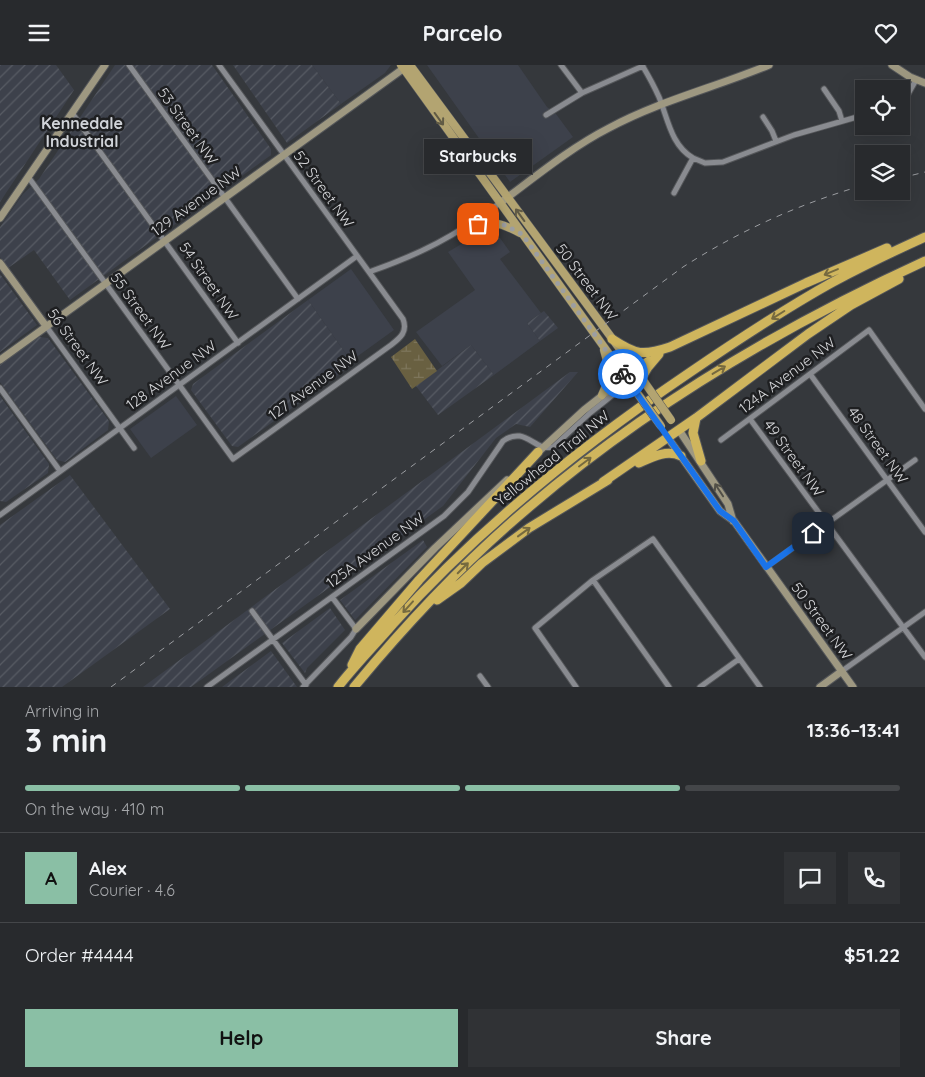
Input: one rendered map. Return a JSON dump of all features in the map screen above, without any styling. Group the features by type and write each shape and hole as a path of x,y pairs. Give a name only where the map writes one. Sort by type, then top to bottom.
{"highway":[{"path":"631,385 659,354 670,347 806,283 885,249 925,236"},
{"name":"Yellowhead Trail NW","path":"338,687 414,601 472,543 544,479 595,439 730,345 802,300 866,265 925,236"},
{"path":"416,616 461,583 482,563 529,528 603,482 678,431 831,318 925,262"},
{"name":"Yellowhead Trail NW","path":"354,687 416,616 491,540 585,461 695,385 768,341 839,302 925,262"},
{"path":"612,339 630,351 651,353 670,347"},
{"path":"696,418 693,433 701,461"},
{"path":"346,676 360,649 419,580 541,450"},
{"path":"603,482 651,457 670,453 681,455"}],"main road":[{"name":"50 Street NW","path":"405,66 507,198 678,431"},
{"name":"50 Street NW","path":"405,66 500,203 668,437"},
{"path":"467,227 488,222 498,222 522,234"},
{"path":"602,344 610,369 608,381 602,395"},
{"path":"631,385 640,377"}],"street":[{"path":"0,218 105,65"},
{"name":"53 Street NW","path":"129,65 298,299"},
{"name":"52 Street NW","path":"219,65 403,319 405,329"},
{"path":"561,65 582,93"},
{"path":"369,272 414,255 467,227 596,135 623,121 662,105 768,65"},
{"path":"892,65 916,80 925,83"},
{"name":"129 Avenue NW","path":"0,359 405,66"},
{"path":"546,115 582,93 642,66 662,105 677,144 683,151 704,163 718,163 776,141 855,117"},
{"path":"910,90 916,80"},
{"path":"824,89 840,111 842,121"},
{"name":"54 Street NW","path":"72,113 238,343"},
{"path":"763,117 776,141"},
{"path":"674,193 693,158"},
{"name":"55 Street NW","path":"29,177 233,459"},
{"name":"128 Avenue NW","path":"0,514 357,256"},
{"name":"56 Street NW","path":"0,263 134,448"},
{"name":"127 Avenue NW","path":"233,459 391,345 401,337 405,329"},
{"name":"124A Avenue NW","path":"721,440 869,331 925,409"},
{"name":"48 Street NW","path":"810,374 925,532"},
{"path":"252,611 305,686 356,629 442,542 541,450 602,395 631,385"},
{"path":"541,450 555,445 590,413 631,385"},
{"path":"0,389 60,471"},
{"name":"49 Street NW","path":"750,419 925,657"},
{"name":"50 Street NW","path":"678,431 701,461 728,504 734,521 853,687"},
{"name":"125A Avenue NW","path":"207,687 215,685 273,639 453,508 468,492 502,441 520,435 541,450"},
{"name":"50 Street NW","path":"668,437 720,511 734,521"},
{"path":"766,567 915,460"},
{"path":"576,687 535,628 593,581 653,539 760,687"},
{"path":"593,581 668,687"},
{"path":"332,597 356,629"},
{"path":"820,687 925,612"},
{"path":"700,687 739,659"},
{"path":"480,676 488,687"}],"shaded area":[{"path":"0,65 56,65 74,90 0,202"},
{"path":"115,65 212,65 271,149 271,155 70,300 34,250 8,268 0,257 0,227 23,194 39,179"},
{"path":"233,65 312,65 341,104 287,143"},
{"path":"312,65 391,65 385,73 341,104"},
{"path":"427,65 518,65 547,107 556,114 573,137 510,182"},
{"path":"487,235 500,238 510,252 500,259 541,313 527,323 540,341 494,375 471,345 442,366 416,332 475,290 448,252 468,240"},
{"path":"351,269 394,330 351,361 308,300"},
{"path":"0,274 37,325 0,352"},
{"path":"308,300 353,364 238,447 232,446 191,390 193,384"},
{"path":"544,311 558,328 540,341 527,323"},
{"path":"39,337 48,338 109,421 108,430 65,462 57,460 0,382 0,365"},
{"path":"471,345 494,375 438,415 416,386"},
{"path":"570,372 578,372 530,427 516,424 496,438 443,506 191,687 143,687"},
{"path":"0,396 49,464 48,473 6,502 0,501"},
{"path":"176,396 197,425 151,458 130,429"},
{"path":"70,475 170,609 62,687 0,687 0,525"},
{"path":"423,540 427,547 355,620 340,600"},
{"path":"330,608 345,630 307,668 305,673 282,643"},
{"path":"271,651 297,687 222,687"}],"green space":[{"path":"415,339 437,371 412,389 391,357"}],"railway":[{"path":"910,176 925,172"},
{"path":"111,687 683,267 748,230 793,210 855,188"}],"way so far":[{"path":"478,224 498,222 522,234 623,374"}],"place":[{"name":"Starbucks","path":"478,224"}],"district":[{"name":"Kennedale Industrial","path":"82,132"}],"route":[{"path":"623,374 720,511 734,521 766,567 813,533"}]}
